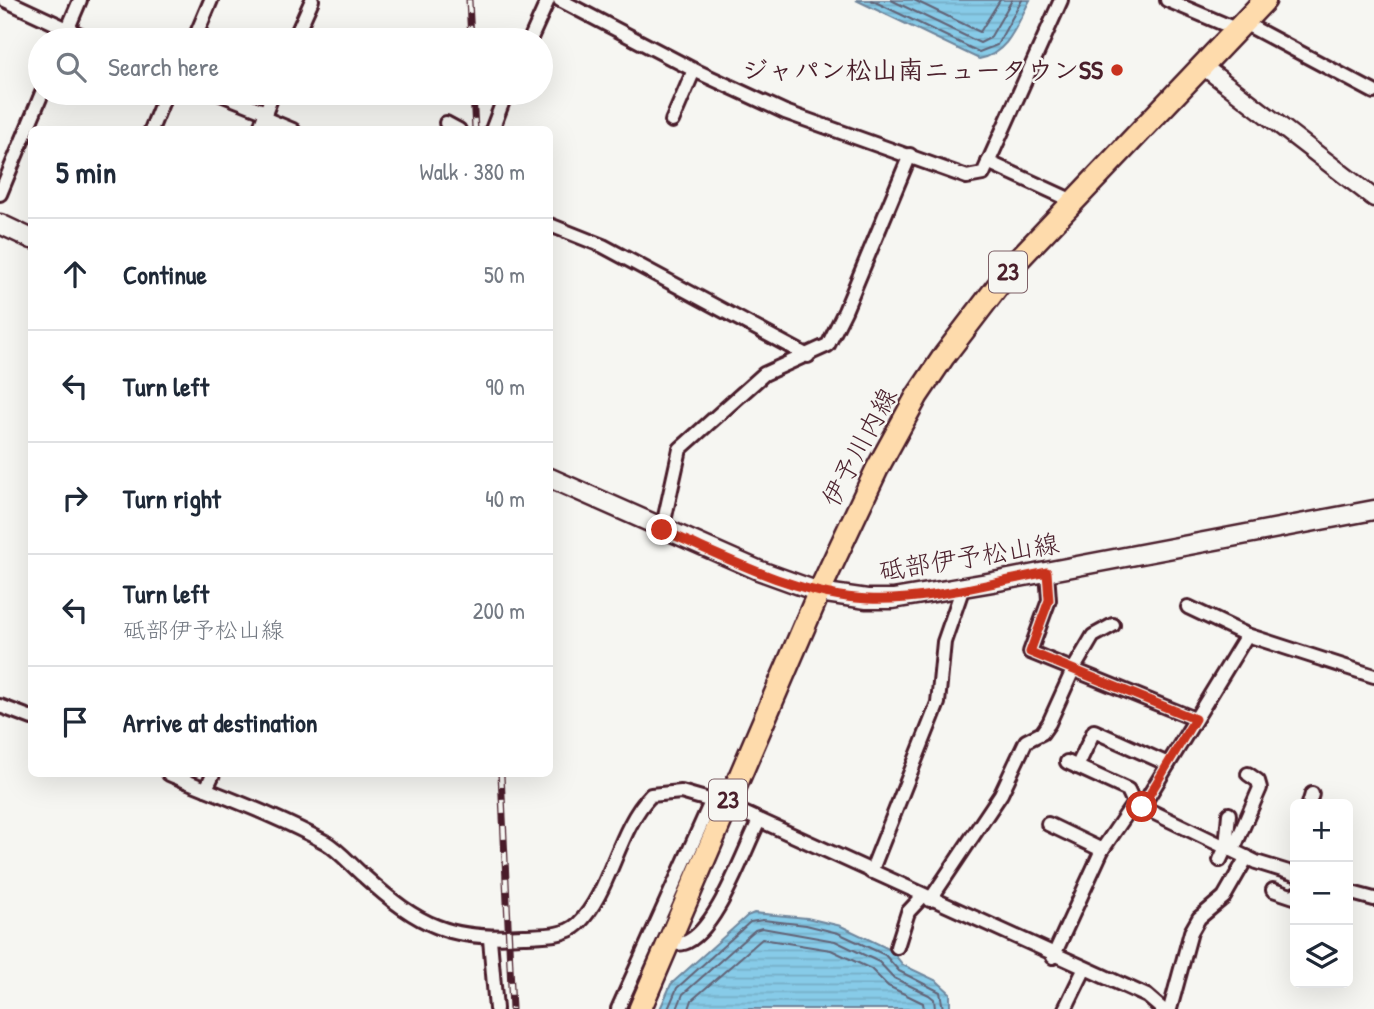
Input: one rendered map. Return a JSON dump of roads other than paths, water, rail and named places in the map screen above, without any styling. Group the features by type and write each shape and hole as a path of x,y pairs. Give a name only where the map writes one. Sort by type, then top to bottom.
{"main road":[{"name":"伊予川内線","path":"640,1009 668,943 719,802 871,481 917,396 979,308 1017,261 1265,0"},
{"path":"0,224 28,237"},
{"name":"砥部伊予松山線","path":"553,479 662,530 819,592 867,599 893,599 963,587 1374,510"}],"street":[{"path":"5,0 53,28"},
{"path":"68,28 80,0"},
{"path":"199,28 211,0"},
{"path":"535,28 548,0"},
{"path":"560,0 694,70 785,112 967,177 983,174 1061,0"},
{"path":"1167,0 1187,4 1241,27 1374,92"},
{"path":"298,28 308,2"},
{"path":"1204,67 1374,198"},
{"path":"672,121 694,70"},
{"path":"28,126 37,105"},
{"path":"152,126 161,105"},
{"path":"238,105 263,120 281,126"},
{"path":"494,126 501,105"},
{"path":"446,123 452,126"},
{"path":"0,194 28,127"},
{"path":"662,530 680,449 764,374 828,345 836,332 910,155"},
{"path":"988,162 1073,201"},
{"path":"553,226 603,246 808,356"},
{"path":"1047,572 1049,600 1030,652 1195,719"},
{"path":"871,872 938,703 944,642 963,587"},
{"path":"1188,607 1247,635 1374,676"},
{"path":"897,947 908,912 927,898 1001,794 1026,741 1042,733 1049,723 1073,670 1093,636 1114,625"},
{"path":"1054,957 1102,850 1168,764 1247,635"},
{"path":"0,706 28,716"},
{"path":"1168,764 1094,731 1072,764 1128,790 1138,805 1247,858 1290,872"},
{"path":"1220,860 1229,849 1260,788 1258,781 1248,774"},
{"path":"176,777 328,844 392,901 433,925 467,937 490,939 566,932 579,923 599,892 636,811 651,795 681,792 719,802 1054,957 1147,996 1162,1009"},
{"path":"206,789 212,777"},
{"path":"618,1009 719,802"},
{"path":"1229,814 1229,849"},
{"path":"668,943 682,944 691,940 718,911 760,821"},
{"path":"1048,824 1102,850"},
{"path":"1170,1009 1191,932 1199,918 1224,897 1247,858"},
{"path":"1273,890 1290,896"},
{"path":"1353,893 1374,899"},
{"path":"490,939 496,1009"},
{"path":"1065,1009 1084,970"}],"water":[{"path":"856,0 1030,0 1016,28 1004,44 989,56 979,59"},
{"path":"754,913 807,918 841,926 891,950 903,965 937,981 950,993 950,1009 660,1009 671,984 747,916"}],"railway":[{"path":"469,0 470,28"},
{"path":"474,105 475,126"},
{"path":"501,777 512,1009"}],"place":[{"name":"ジャパン松山南ニュータウンSS","path":"1117,70"}]}
